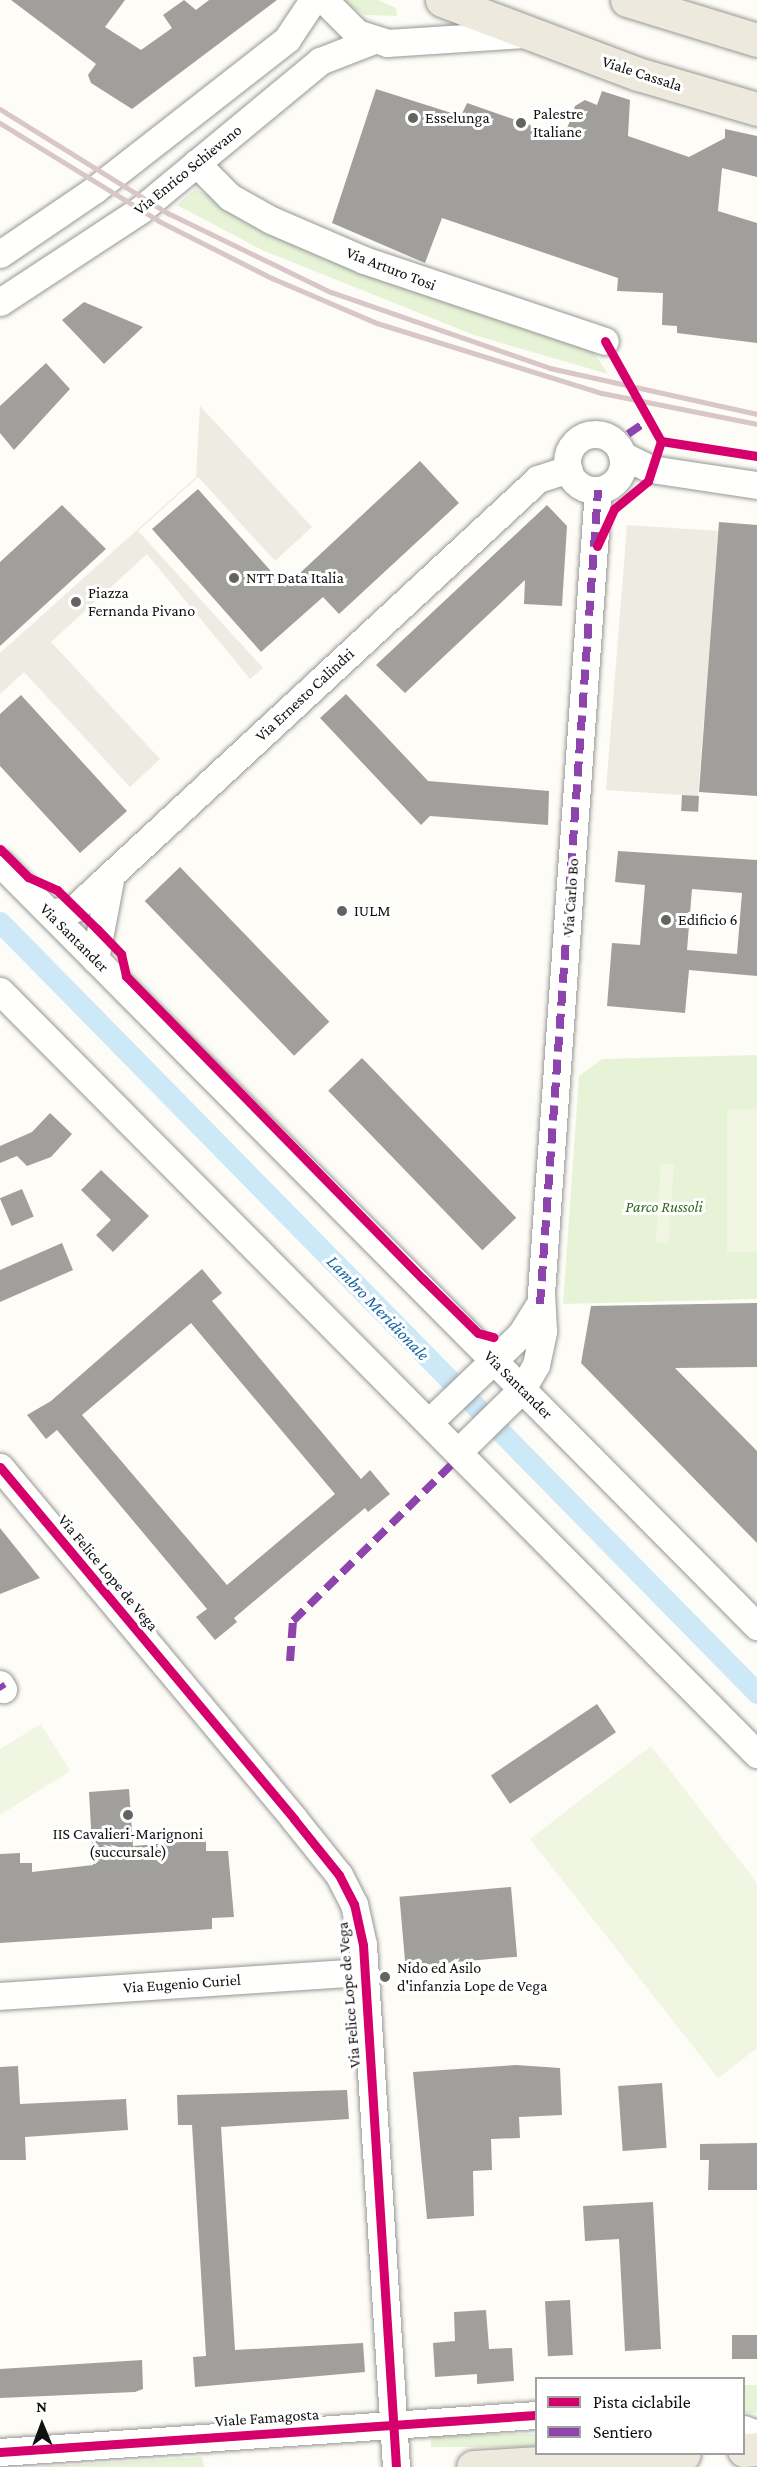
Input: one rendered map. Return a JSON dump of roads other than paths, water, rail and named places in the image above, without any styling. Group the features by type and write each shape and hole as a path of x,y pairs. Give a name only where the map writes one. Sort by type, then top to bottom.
{"main road":[{"path":"627,0 757,40"},
{"name":"Viale Cassala","path":"457,3 528,34 757,109"},
{"path":"473,2467 668,2455"}],"street":[{"path":"0,254 94,190 287,39 313,0"},
{"name":"Viale Cassala","path":"324,0 344,24 374,40 414,42 528,34"},
{"name":"Viale Cassala","path":"414,42 457,3"},
{"name":"Via Enrico Schievano","path":"0,302 90,246 320,61 374,40"},
{"name":"Via Arturo Tosi","path":"196,163 230,197 272,220 385,267 605,341"},
{"path":"622,455 618,478 598,490 579,485 568,469 570,450 587,436 610,439 622,455 651,469 757,485"},
{"name":"Via Ernesto Calindri","path":"50,913 74,909 538,479 568,469"},
{"name":"Via Carlo Bo","path":"517,1395 539,1353 540,1304 598,490"},
{"name":"Via Santander","path":"0,863 163,1027 517,1395 757,1626"},
{"path":"95,959 111,875"},
{"path":"0,991 465,1446 757,1754"},
{"name":"Via Carlo Bo","path":"435,1416 521,1334 540,1304"},
{"path":"465,1446 517,1395"},
{"name":"Via Felice Lope de Vega","path":"0,1467 339,1875 360,1921 396,2467"},
{"name":"Via Eugenio Curiel","path":"0,1996 364,1972"},
{"name":"Viale Famagosta","path":"0,2452 535,2415"}],"waterway":[{"name":"Lambro Meridionale","path":"0,922 757,1693"}],"railway":[{"path":"0,109 168,213 331,292 550,368 757,414"},
{"path":"0,123 159,221 272,278 377,323 602,393 757,424"}],"place":[{"name":"Esselunga","path":"413,118"},
{"name":"Palestre Italiane","path":"521,123"},
{"name":"NTT Data Italia","path":"234,578"},
{"name":"Piazza Fernanda Pivano","path":"76,602"},
{"name":"IULM","path":"342,911"},
{"name":"Edificio 6","path":"666,920"},
{"name":"IIS Cavalieri-Marignoni (succursale)","path":"128,1815"},
{"name":"Nido ed Asilo d'infanzia Lope de Vega","path":"385,1977"}],"park label":[{"name":"Parco Russoli","path":"664,1207"}]}
